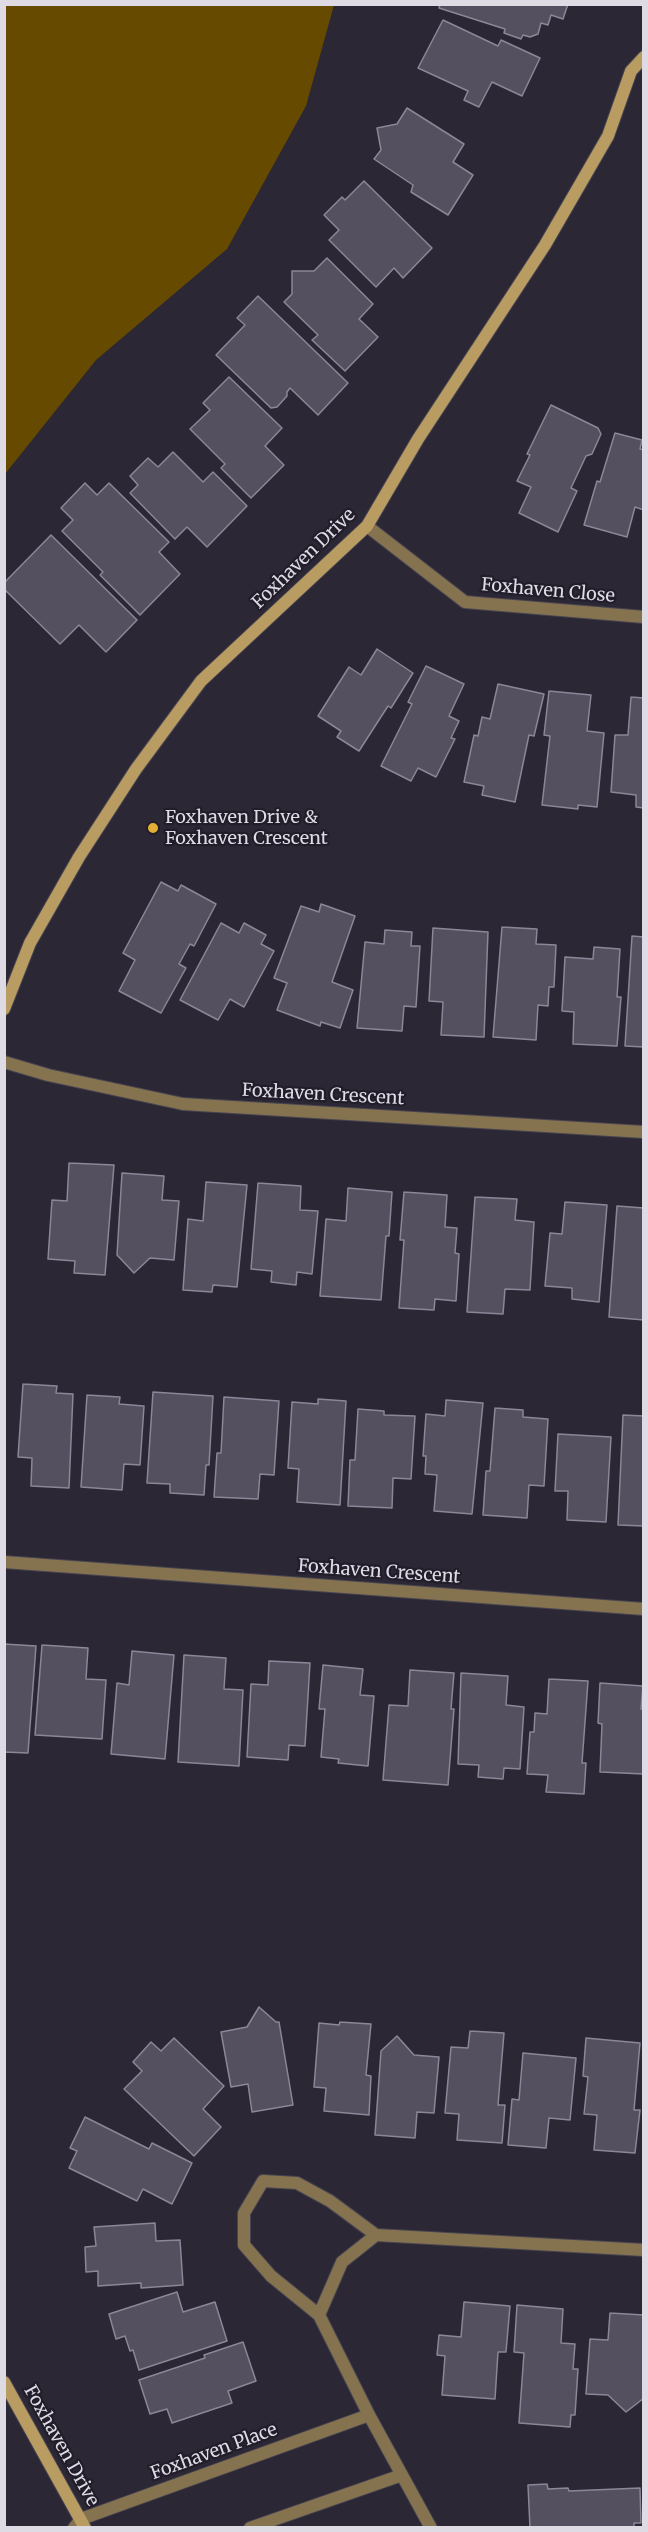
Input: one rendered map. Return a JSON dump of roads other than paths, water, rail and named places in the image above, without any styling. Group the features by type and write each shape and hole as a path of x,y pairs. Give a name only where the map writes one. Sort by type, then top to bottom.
{"street":[{"name":"Foxhaven Drive","path":"4,1009 30,943 79,857 136,769 201,681 367,526 418,439 551,235 608,136 644,57"},
{"name":"Foxhaven Close","path":"367,526 465,602 644,617"},
{"name":"Foxhaven Crescent","path":"4,1062 48,1075 183,1104 644,1132"},
{"name":"Foxhaven Crescent","path":"4,1562 644,1609"},
{"path":"431,2528 369,2415 319,2315 272,2276 244,2246 244,2213 263,2181 297,2182 330,2201 376,2235 644,2250"},
{"path":"319,2315 342,2262 376,2235"},
{"name":"Foxhaven Drive","path":"4,2382 80,2525"},
{"name":"Foxhaven Place","path":"80,2525 369,2415"},
{"path":"250,2528 402,2475"}],"place":[{"name":"Foxhaven Drive & Foxhaven Crescent","path":"153,828"}]}
